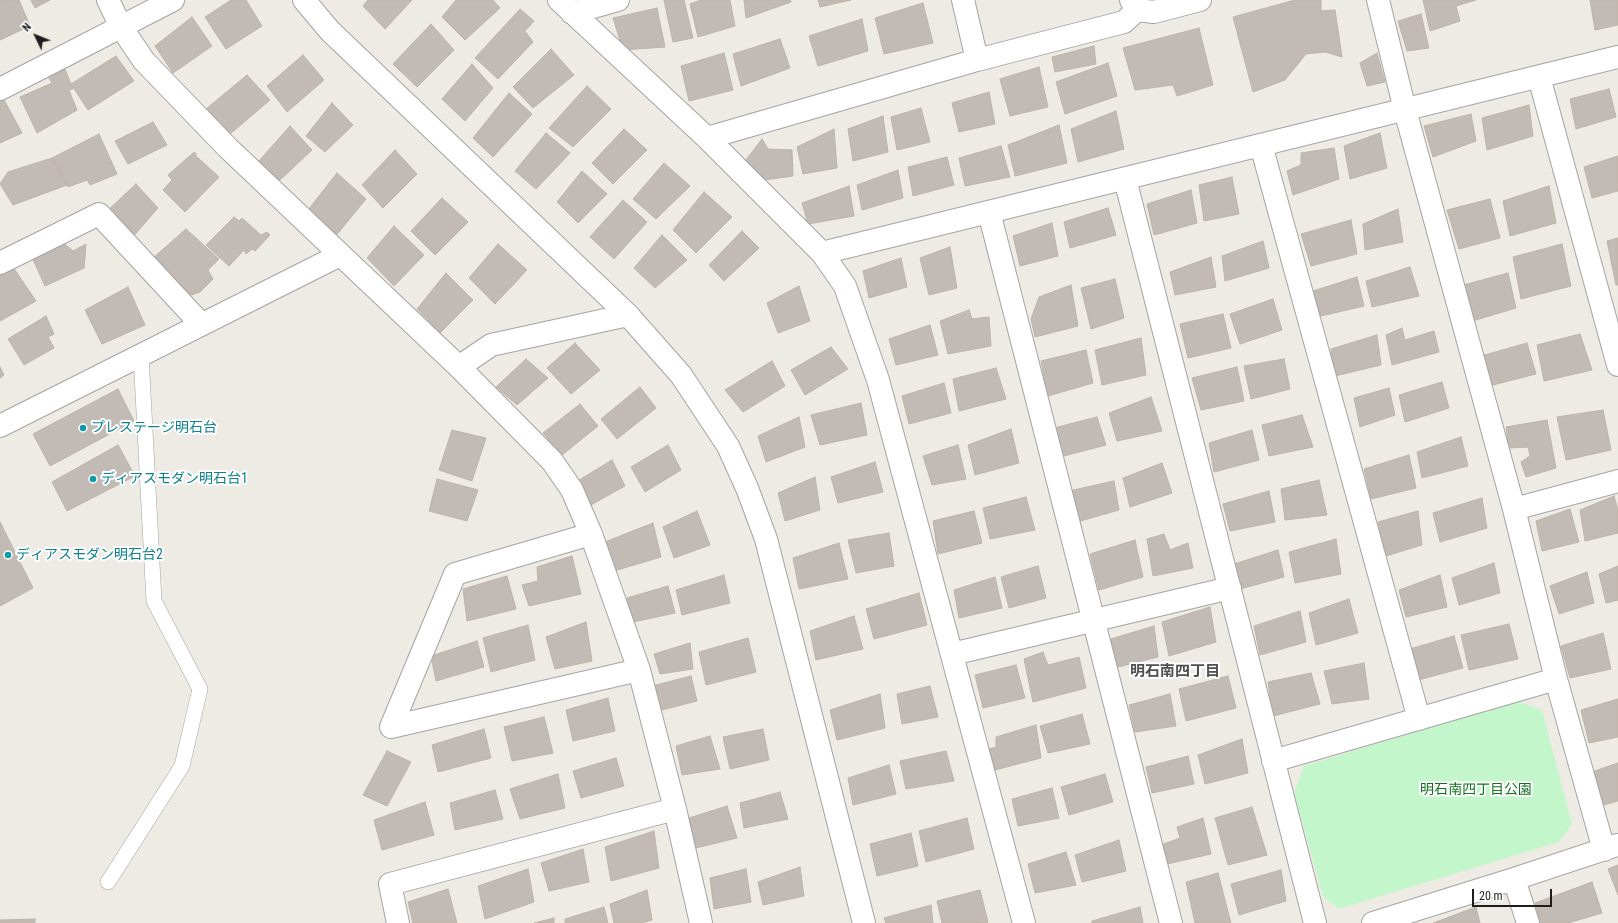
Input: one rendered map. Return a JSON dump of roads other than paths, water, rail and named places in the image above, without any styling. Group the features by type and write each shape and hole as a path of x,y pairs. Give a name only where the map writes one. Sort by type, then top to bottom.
{"street":[{"path":"108,0 120,27 144,61 228,148 459,367 552,461 572,490 591,534 639,670 675,809 701,923"},
{"path":"0,88 173,0"},
{"path":"304,0 330,31 628,315 681,375 728,446 747,488 766,539 864,923"},
{"path":"566,7 618,0"},
{"path":"963,0 977,60"},
{"path":"708,138 977,60 1124,22 1134,5 1154,12 1200,0"},
{"path":"1373,923 1611,847 1556,679 1514,509 1405,110 1378,0"},
{"path":"566,7 708,138 822,254 845,286 878,380 1024,923"},
{"path":"822,254 1618,57"},
{"path":"1539,77 1618,365"},
{"path":"1261,145 1419,720"},
{"path":"1126,179 1315,923"},
{"path":"989,212 1172,923"},
{"path":"0,263 99,214 201,324"},
{"path":"0,426 340,254"},
{"path":"459,367 491,345 628,315"},
{"path":"1514,509 1618,481"},
{"path":"591,534 454,574 391,727 639,670"},
{"path":"952,654 1230,588"},
{"path":"1273,761 1419,720 1556,679"},
{"path":"398,923 390,884 675,809"},
{"path":"1514,879 1528,923"}],"lane":[{"path":"108,882 182,766 200,689 154,601 141,355"}],"place":[{"name":"プレステージ明石台","path":"83,428"},
{"name":"ディアスモダン明石台1","path":"93,479"},
{"name":"ディアスモダン明石台2","path":"8,555"}],"district":[{"name":"明石南四丁目","path":"1175,672"}],"park label":[{"name":"明石南四丁目公園","path":"1476,790"}]}
